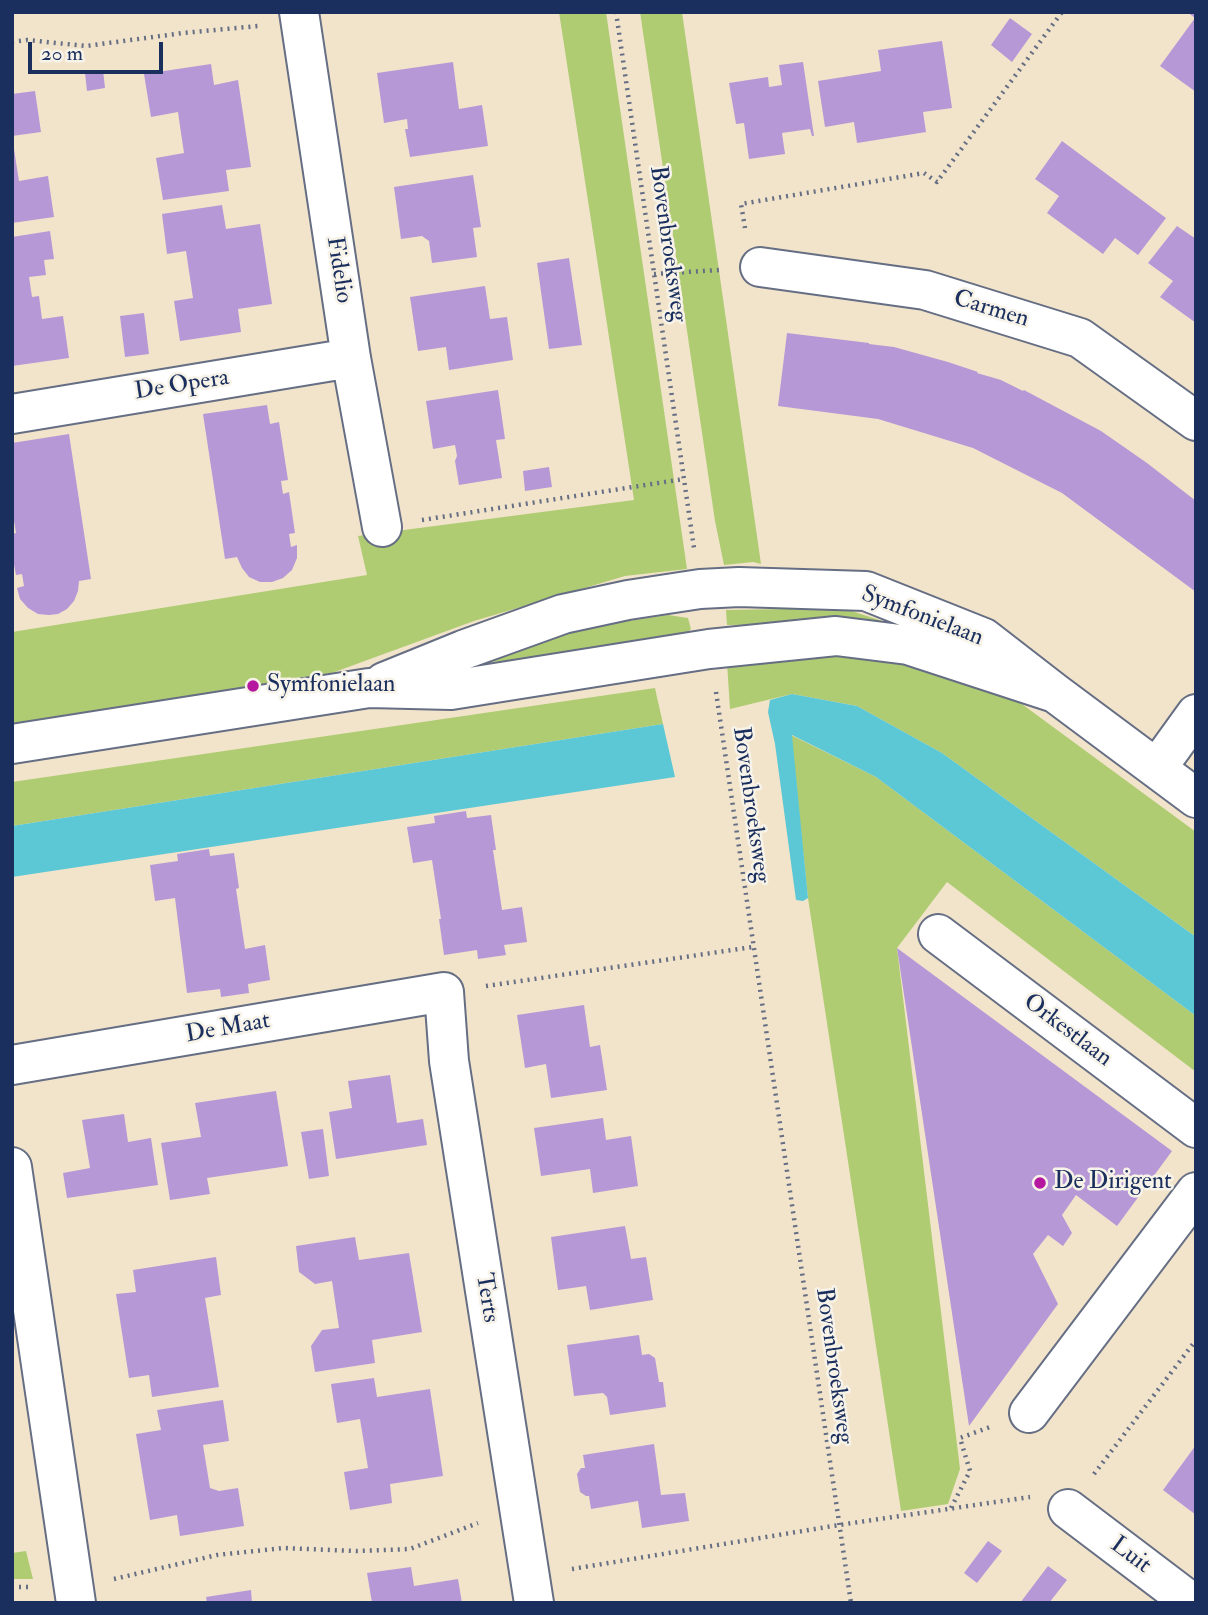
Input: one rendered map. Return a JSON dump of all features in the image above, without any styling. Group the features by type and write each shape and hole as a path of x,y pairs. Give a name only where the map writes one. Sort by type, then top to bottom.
{"street":[{"name":"Fidelio","path":"300,17 351,358 382,527"},
{"name":"Carmen","path":"755,267 925,290 1080,338 1196,421"},
{"name":"De Opera","path":"12,414 351,358"},
{"name":"Symfonielaan","path":"369,688 563,614 628,600 700,589 739,587 866,591 984,638 1196,798"},
{"name":"Symfonielaan","path":"12,744 369,688 452,690 709,649 836,636 908,645 1055,693"},
{"path":"1157,768 1196,714"},
{"name":"Orkestlaan","path":"938,934 1196,1128"},
{"name":"De Maat","path":"12,1065 444,992"},
{"name":"Terts","path":"444,992 449,1061 531,1589"},
{"path":"12,1167 74,1595"},
{"path":"1029,1413 1196,1192"},
{"name":"Luit","path":"1068,1509 1192,1603"}],"path":[{"name":"Bovenbroeksweg","path":"616,12 700,589"},
{"path":"654,274 755,267 741,204 924,173 937,182 1062,12"},
{"path":"12,42 27,40 86,46 300,17"},
{"path":"382,527 684,479"},
{"name":"Bovenbroeksweg","path":"709,649 851,1603"},
{"path":"444,992 753,947"},
{"path":"531,1589 839,1525 950,1508 1045,1494 1068,1509 1196,1340"},
{"path":"950,1508 970,1471 960,1438 1029,1413"},
{"path":"12,1587 74,1595 140,1574 217,1555 283,1548 356,1551 410,1549 519,1508"}],"green space":[{"path":"559,12 606,12 687,569 625,576 474,621 291,688 12,729 12,632 367,575 358,536 634,500"},
{"path":"640,12 682,12 761,564 753,562 724,565 715,521"},
{"path":"842,608 892,624 727,625 726,610"},
{"path":"668,615 688,618 691,629 686,634 536,659 474,663 567,630"},
{"path":"858,653 926,662 1015,699 1196,832 1196,937 942,753 857,706 792,694 730,709 727,663"},
{"path":"655,688 663,724 12,826 12,782"},
{"path":"791,735 876,777 1196,1016 1196,1072 947,882 897,948 960,1469 948,1504 901,1511 808,898"},
{"path":"26,1551 33,1579 12,1579 12,1553"}],"water":[{"path":"792,694 857,706 942,753 1196,937 1196,1016 876,777 792,735 808,898 803,901 796,900 775,744 768,712 770,700"},
{"path":"663,724 675,777 12,877 12,826"}],"building":[{"path":"1187,12 1196,12 1196,92 1160,66 1195,18"},
{"path":"1010,18 1032,34 1012,62 991,45"},
{"path":"942,41 952,108 923,112 926,132 857,143 854,122 825,127 818,81 881,71 878,50"},
{"path":"453,62 459,109 482,105 488,146 410,157 405,129 408,129 407,119 384,123 377,73"},
{"path":"803,62 814,136 810,129 782,133 785,154 749,159 744,123 736,124 729,83 768,77 769,87 782,85 779,65"},
{"path":"211,64 214,85 238,80 251,167 226,170 229,191 163,200 156,158 184,153 178,112 151,117 144,74"},
{"path":"103,70 105,88 87,91 85,73"},
{"path":"35,91 41,132 12,136 12,94"},
{"path":"1062,141 1166,218 1138,255 1115,238 1103,254 1047,213 1059,196 1035,179"},
{"path":"12,149 19,181 48,176 54,217 12,223"},
{"path":"473,175 481,227 473,228 477,257 432,263 429,241 422,236 401,239 394,187"},
{"path":"222,205 226,229 260,224 272,304 238,309 241,332 180,341 174,301 193,298 186,251 167,254 162,214"},
{"path":"1177,226 1196,239 1196,323 1160,297 1173,281 1148,263"},
{"path":"50,231 54,259 44,260 46,275 29,277 32,297 39,296 42,319 63,316 69,358 12,366 12,237"},
{"path":"569,258 582,345 549,349 537,263"},
{"path":"485,286 490,319 507,317 513,360 449,370 446,347 418,351 410,297"},
{"path":"144,313 149,354 125,357 120,316"},
{"path":"787,333 894,347 948,362 1024,390 1101,431 1196,501 1196,592 1062,493 973,448 878,419 778,406"},
{"path":"498,390 505,439 496,440 502,478 459,485 455,445 433,449 426,401"},
{"path":"267,405 270,424 279,422 288,480 281,481 283,494 289,492 295,533 289,534 291,547 297,545 297,558 292,570 283,578 260,582 249,577 237,557 225,559 203,414"},
{"path":"69,434 91,579 79,581 74,601 67,609 58,614 38,614 20,599 17,588 24,586 22,574 16,575 12,554 12,534 16,533 12,521 12,443"},
{"path":"549,467 552,487 525,491 523,471"},
{"path":"466,811 467,818 491,815 502,910 522,907 527,942 504,945 506,955 478,959 477,950 444,955 432,860 413,863 407,827 435,823 434,816"},
{"path":"209,849 210,856 234,853 239,888 236,889 245,949 265,945 270,980 248,984 249,993 221,997 220,989 187,993 175,898 155,901 150,865 178,861 177,854"},
{"name":"De Dirigent","path":"897,948 1172,1151 1117,1226 1076,1195 1062,1215 1072,1233 1063,1246 1048,1235 1033,1254 1058,1304 969,1426"},
{"path":"584,1005 590,1047 600,1045 607,1090 551,1098 546,1064 525,1068 517,1015"},
{"path":"390,1075 397,1123 423,1119 427,1145 336,1159 329,1112 352,1108 348,1081"},
{"path":"276,1091 288,1166 207,1178 210,1194 170,1200 161,1143 201,1137 195,1103"},
{"path":"124,1114 128,1142 151,1138 158,1185 67,1198 63,1173 90,1168 82,1120"},
{"path":"603,1118 606,1140 631,1136 638,1186 593,1193 590,1169 541,1176 534,1128"},
{"path":"323,1129 329,1176 309,1179 301,1132"},
{"path":"625,1226 631,1259 646,1257 653,1300 590,1310 586,1286 558,1290 551,1237"},
{"path":"355,1237 359,1260 409,1253 422,1332 372,1340 375,1363 315,1372 311,1346 322,1330 339,1328 332,1281 315,1284 299,1272 296,1246"},
{"path":"216,1257 221,1295 205,1298 219,1387 152,1397 149,1375 129,1378 116,1294 136,1292 133,1270"},
{"path":"639,1335 642,1355 649,1354 655,1358 659,1382 663,1382 666,1407 610,1415 607,1397 603,1393 574,1396 567,1345"},
{"path":"374,1378 377,1397 430,1389 443,1476 390,1484 392,1503 350,1510 344,1472 368,1468 360,1419 337,1423 331,1384"},
{"path":"223,1400 229,1441 203,1445 210,1488 219,1491 238,1488 244,1526 180,1536 177,1515 150,1520 136,1434 161,1430 157,1410"},
{"path":"654,1444 661,1495 685,1493 689,1521 642,1528 638,1501 591,1509 589,1496 580,1492 577,1474 581,1468 585,1468 583,1455"},
{"path":"1196,1445 1196,1515 1163,1490"},
{"path":"988,1541 1002,1551 977,1583 964,1573"},
{"path":"1048,1566 1067,1580 1049,1603 1020,1603"},
{"path":"411,1567 414,1586 458,1579 462,1603 372,1603 367,1573"},
{"path":"251,1590 252,1603 207,1603 206,1597"}],"place":[{"name":"Symfonielaan","path":"253,686"},
{"name":"De Dirigent","path":"1040,1183"}]}
